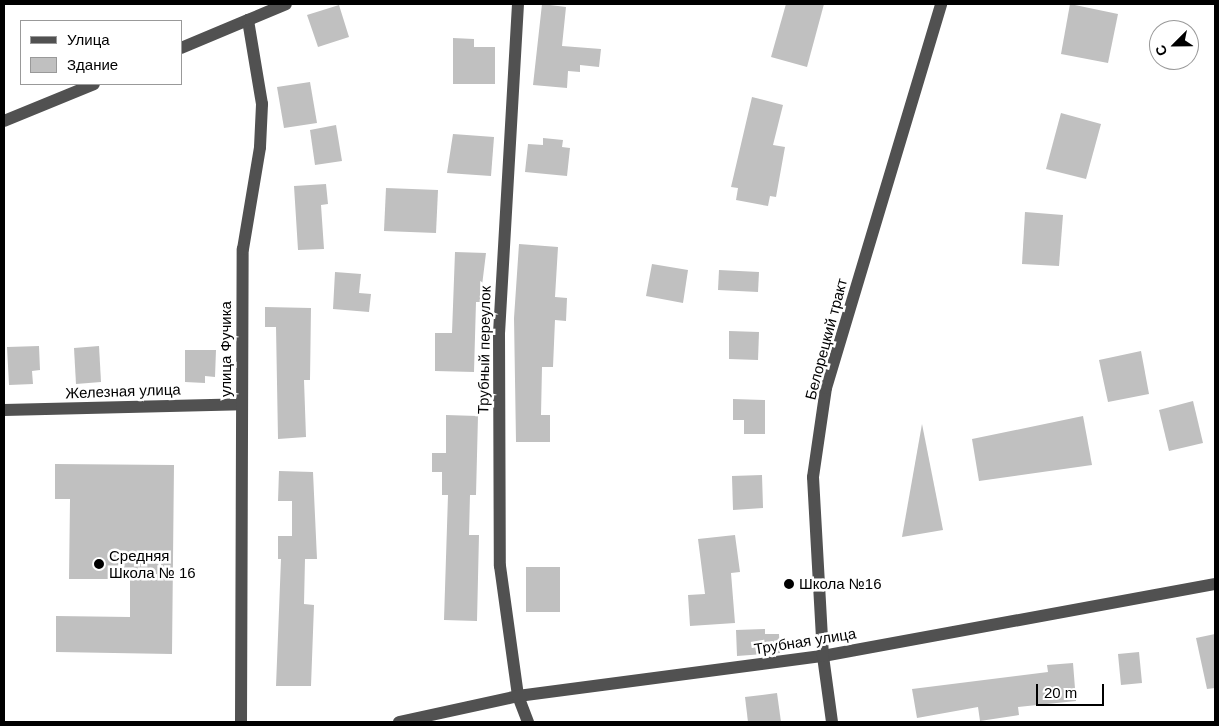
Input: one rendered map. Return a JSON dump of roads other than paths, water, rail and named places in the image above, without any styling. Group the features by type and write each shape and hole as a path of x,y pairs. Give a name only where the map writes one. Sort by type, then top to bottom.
{"street":[{"path":"182,48 286,4"},
{"name":"Трубный переулок","path":"518,4 500,332 500,566 518,696 528,722"},
{"name":"Белорецкий тракт","path":"832,722 824,656 813,477 826,388 941,4"},
{"name":"улица Фучика","path":"241,722 243,249 260,147 262,104 248,20"},
{"path":"4,121 92,85"},
{"name":"Железная улица","path":"4,410 242,404"},
{"name":"Трубная улица","path":"399,722 518,696 824,656 1215,584"}],"place":[{"name":"Средняя Школа № 16","path":"99,564"},
{"name":"Школа №16","path":"789,584"}]}
